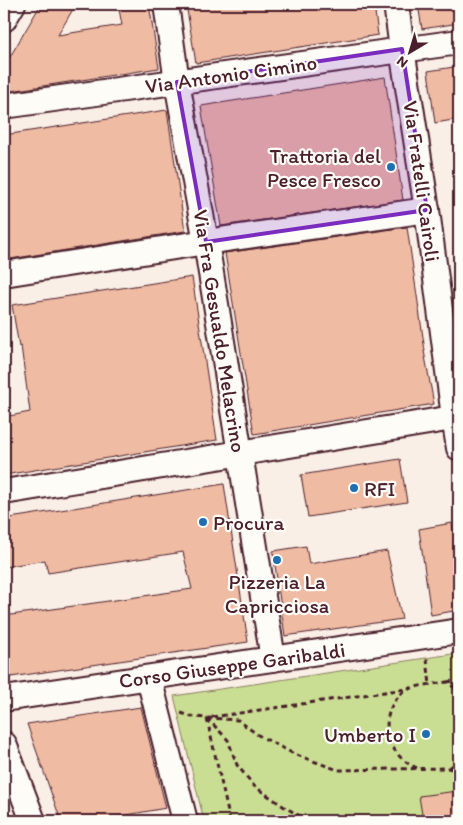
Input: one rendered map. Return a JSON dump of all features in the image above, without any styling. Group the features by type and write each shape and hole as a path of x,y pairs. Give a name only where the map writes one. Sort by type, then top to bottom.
{"street":[{"path":"4,20 13,4"},
{"name":"Via Fra Gesualdo Melacrino","path":"166,4 177,82 206,242 273,659"},
{"name":"Via Fratelli Cairoli","path":"396,4 457,417 459,448"},
{"name":"Via Antonio Cimino","path":"4,106 459,42"},
{"path":"4,274 427,210"},
{"path":"4,492 457,417"},
{"name":"Corso Giuseppe Garibaldi","path":"4,699 459,631"},
{"path":"149,678 159,715 181,820"},
{"path":"4,744 33,821"}],"path":[{"path":"427,658 430,685"},
{"path":"206,718 459,680"},
{"path":"447,682 459,691"},
{"path":"412,688 403,692 394,702 388,716 387,729 390,743 398,755 408,764 420,769"},
{"path":"159,715 178,712 194,717 238,720 258,735 294,754 338,770 448,768 459,771"},
{"path":"206,718 230,821"},
{"path":"206,718 228,740 238,765 254,786 309,821"},
{"path":"448,768 459,761"}],"highlighted area":[{"path":"402,49 427,210 206,242 177,82"}],"green space":[{"path":"459,653 459,821 204,821 174,696"}],"building":[{"path":"41,4 76,4 58,35 122,25 118,4 149,4 159,68 4,92 4,67"},
{"path":"186,4 374,4 378,35 196,63"},
{"path":"418,4 459,4 459,23 422,29"},
{"path":"454,67 456,84 459,83 459,119 435,123 428,71"},
{"path":"385,77 403,200 221,226 201,106"},
{"path":"167,110 185,231 4,260 4,135"},
{"path":"407,227 424,351 434,404 254,434 225,253"},
{"path":"192,277 217,440 4,475 4,417 30,412 21,346 19,347 12,305"},
{"name":"RFI","path":"400,459 407,502 308,517 301,475"},
{"path":"224,484 248,642 4,678 4,616 192,589 183,552 48,573 45,560 4,567 4,519"},
{"path":"452,523 459,570 459,610 431,615 419,529"},
{"path":"306,546 309,564 387,551 402,619 285,636 273,551"},
{"path":"141,707 166,808 93,821 61,821 27,724"},
{"path":"457,791 459,821 423,821 419,796"}],"place":[{"name":"Trattoria del Pesce Fresco","path":"391,167"},
{"name":"RFI","path":"354,488"},
{"name":"Procura","path":"203,522"},
{"name":"Pizzeria La Capricciosa","path":"277,560"},
{"name":"Umberto I","path":"426,734"}]}
